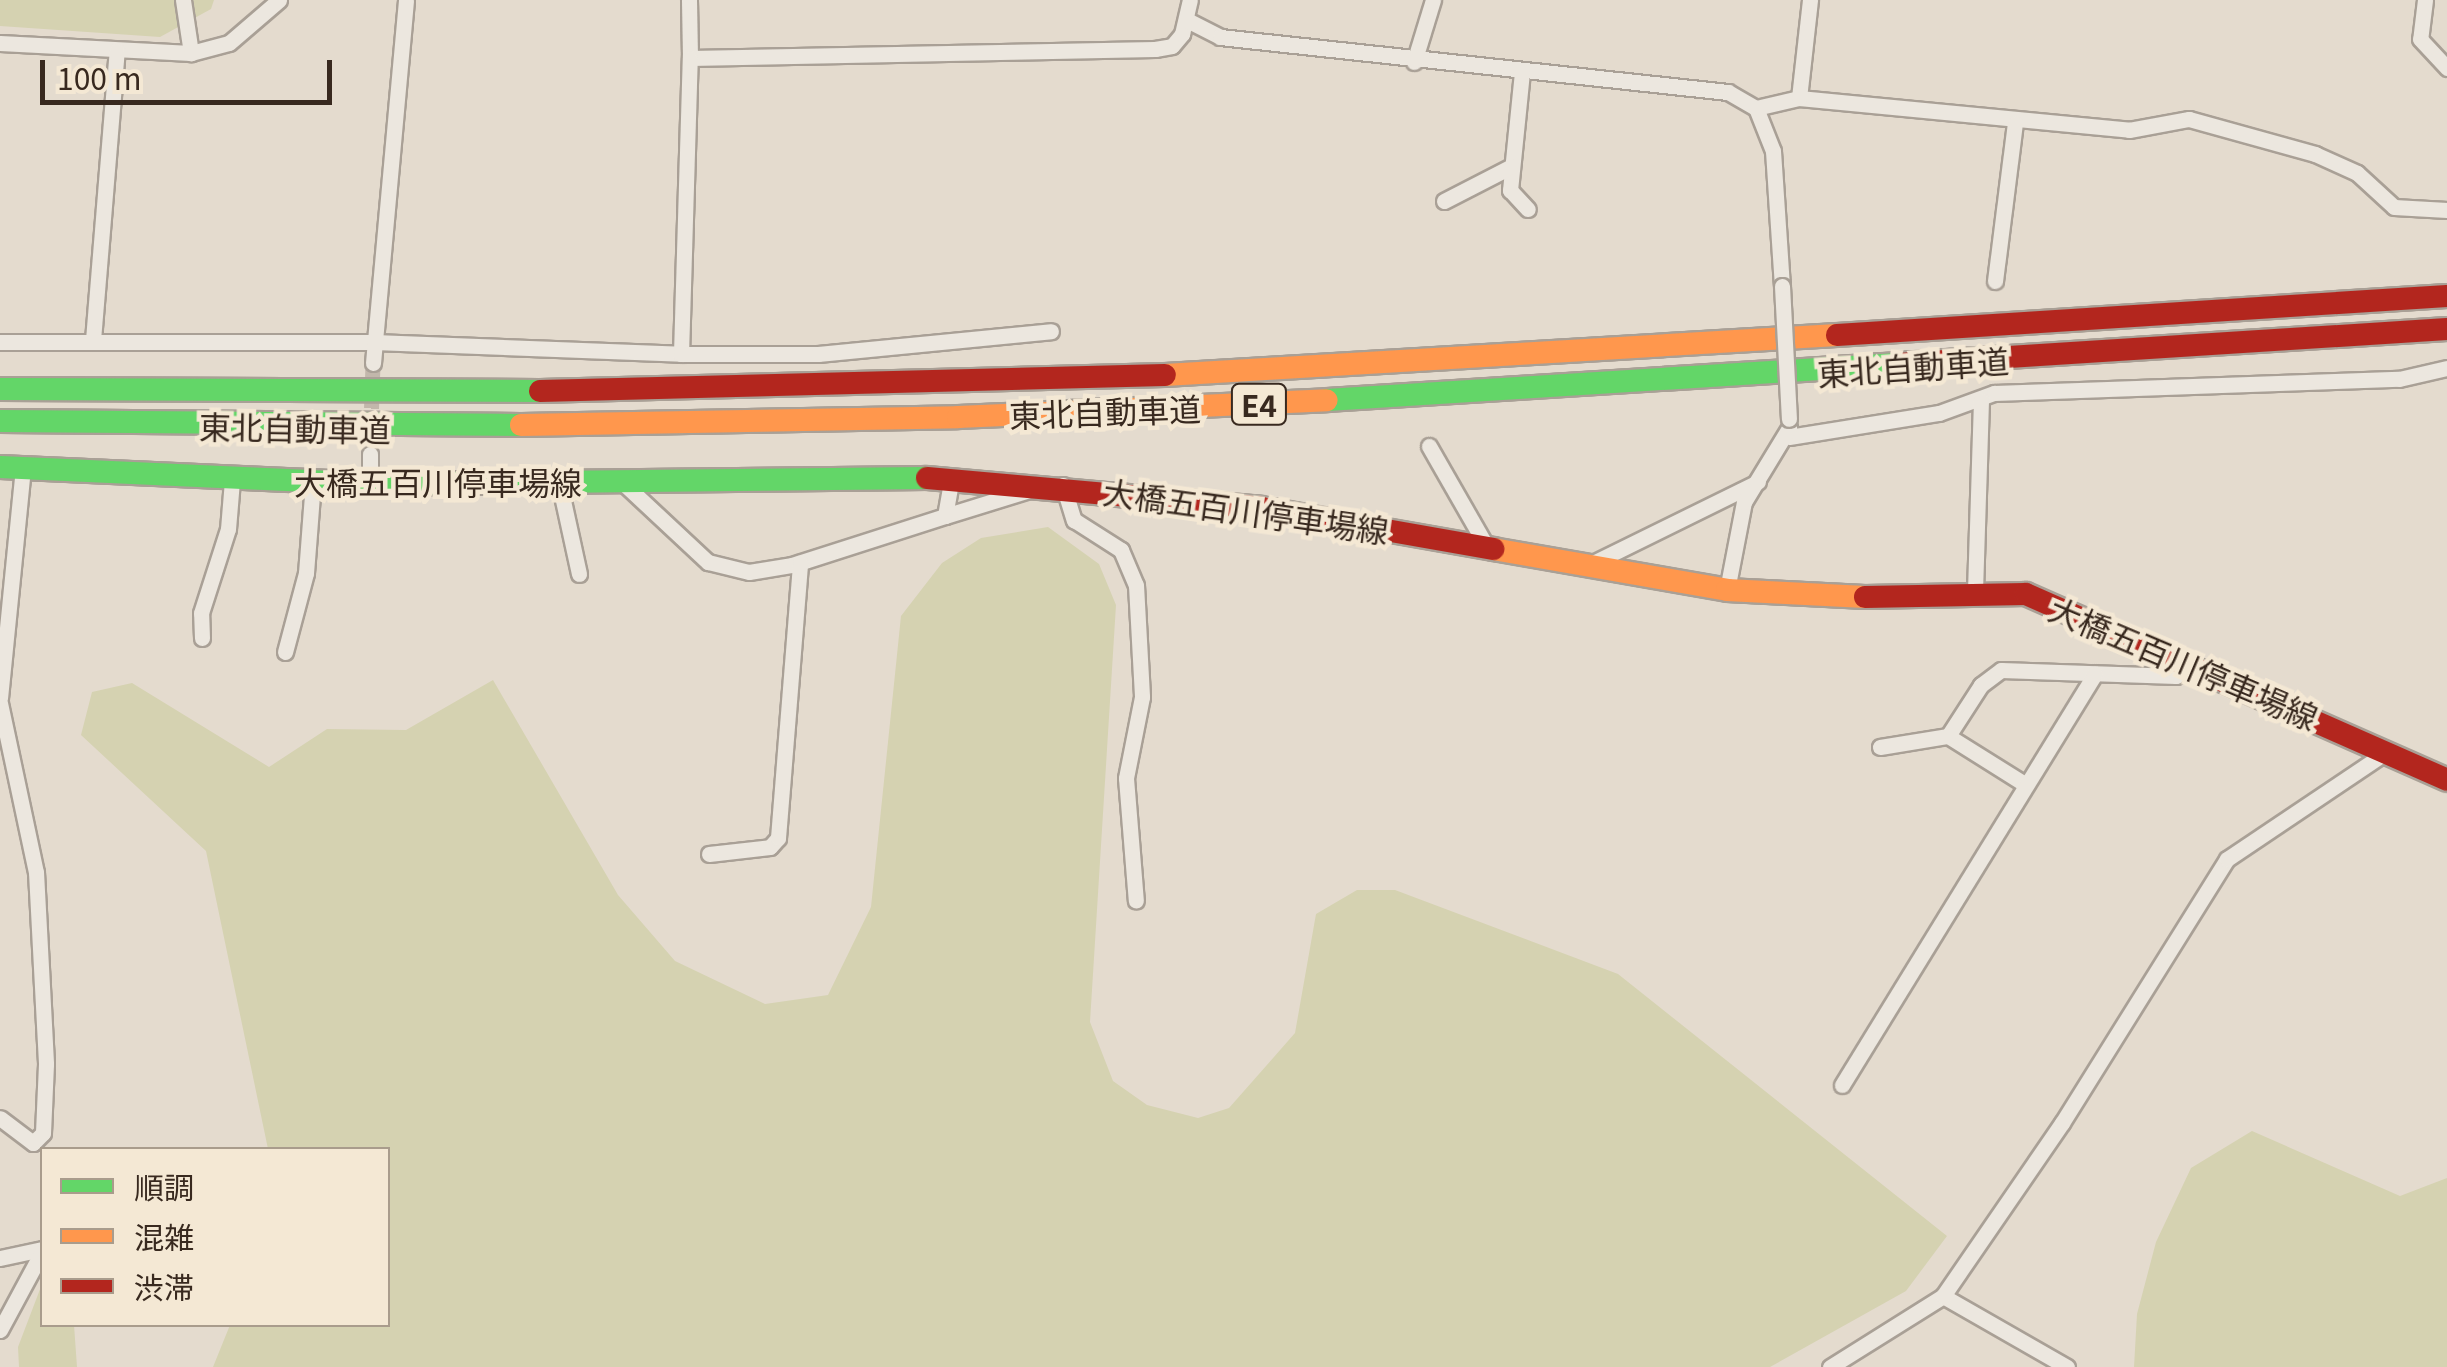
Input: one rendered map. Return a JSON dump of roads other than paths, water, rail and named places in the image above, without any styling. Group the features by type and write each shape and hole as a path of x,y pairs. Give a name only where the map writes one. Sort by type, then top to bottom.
{"main road":[{"name":"東北自動車道","path":"0,386 70,392 648,392 993,382 1378,365 2447,296"},
{"name":"東北自動車道","path":"0,423 649,426 958,417 1421,396 2447,330"},
{"name":"大橋五百川停車場線","path":"12,467 370,484 952,478 1261,508 1727,590 1806,598 2026,594 2447,780"}],"street":[{"path":"183,0 191,53"},
{"path":"0,43 191,53 229,44 279,0"},
{"path":"373,363 406,0"},
{"path":"681,354 690,0"},
{"path":"690,58 1155,49 1172,46 1187,20 1190,0"},
{"path":"1414,62 1433,0"},
{"path":"1799,98 1810,0"},
{"path":"2425,0 2420,39 2447,68"},
{"path":"1187,20 1220,38 1414,62 1728,92 1756,108 1772,151 1789,437 1744,502 1727,590"},
{"path":"93,340 117,51"},
{"path":"1522,72 1510,190 1528,209"},
{"path":"1756,108 1799,98 2128,130 2189,119 2315,154 2357,173 2394,207 2447,210"},
{"path":"1995,280 2015,122"},
{"path":"1444,200 1512,166"},
{"path":"0,342 374,342 681,354 818,354 1052,331"},
{"path":"1789,437 1939,413 2006,392 2398,379 2447,368"},
{"path":"1974,592 1981,400"},
{"path":"1429,446 1488,549"},
{"path":"370,454 370,484"},
{"path":"0,1118 38,1148 46,1120 45,960 36,872 0,700 12,467"},
{"path":"945,516 952,478"},
{"path":"202,638 201,612 228,528 232,480"},
{"path":"621,481 708,562 749,572 800,563 1055,485 1074,520 1121,550 1136,585 1142,697 1126,778 1136,901"},
{"path":"285,652 306,574 314,482"},
{"path":"558,482 579,574"},
{"path":"1585,568 1758,482"},
{"path":"709,854 770,847 778,838 800,563"},
{"path":"1948,736 1981,685 2001,670 2176,676 2193,665"},
{"path":"1842,1085 2095,674"},
{"path":"1880,747 1948,736 2026,786"},
{"path":"1830,1367 1943,1296 2062,1123 2227,859 2388,751"},
{"path":"0,802 20,800"},
{"path":"0,1258 40,1250"},
{"path":"0,1330 40,1254"},
{"path":"1943,1296 2067,1367"}],"tunnel":[{"path":"370,454 373,363"}]}
